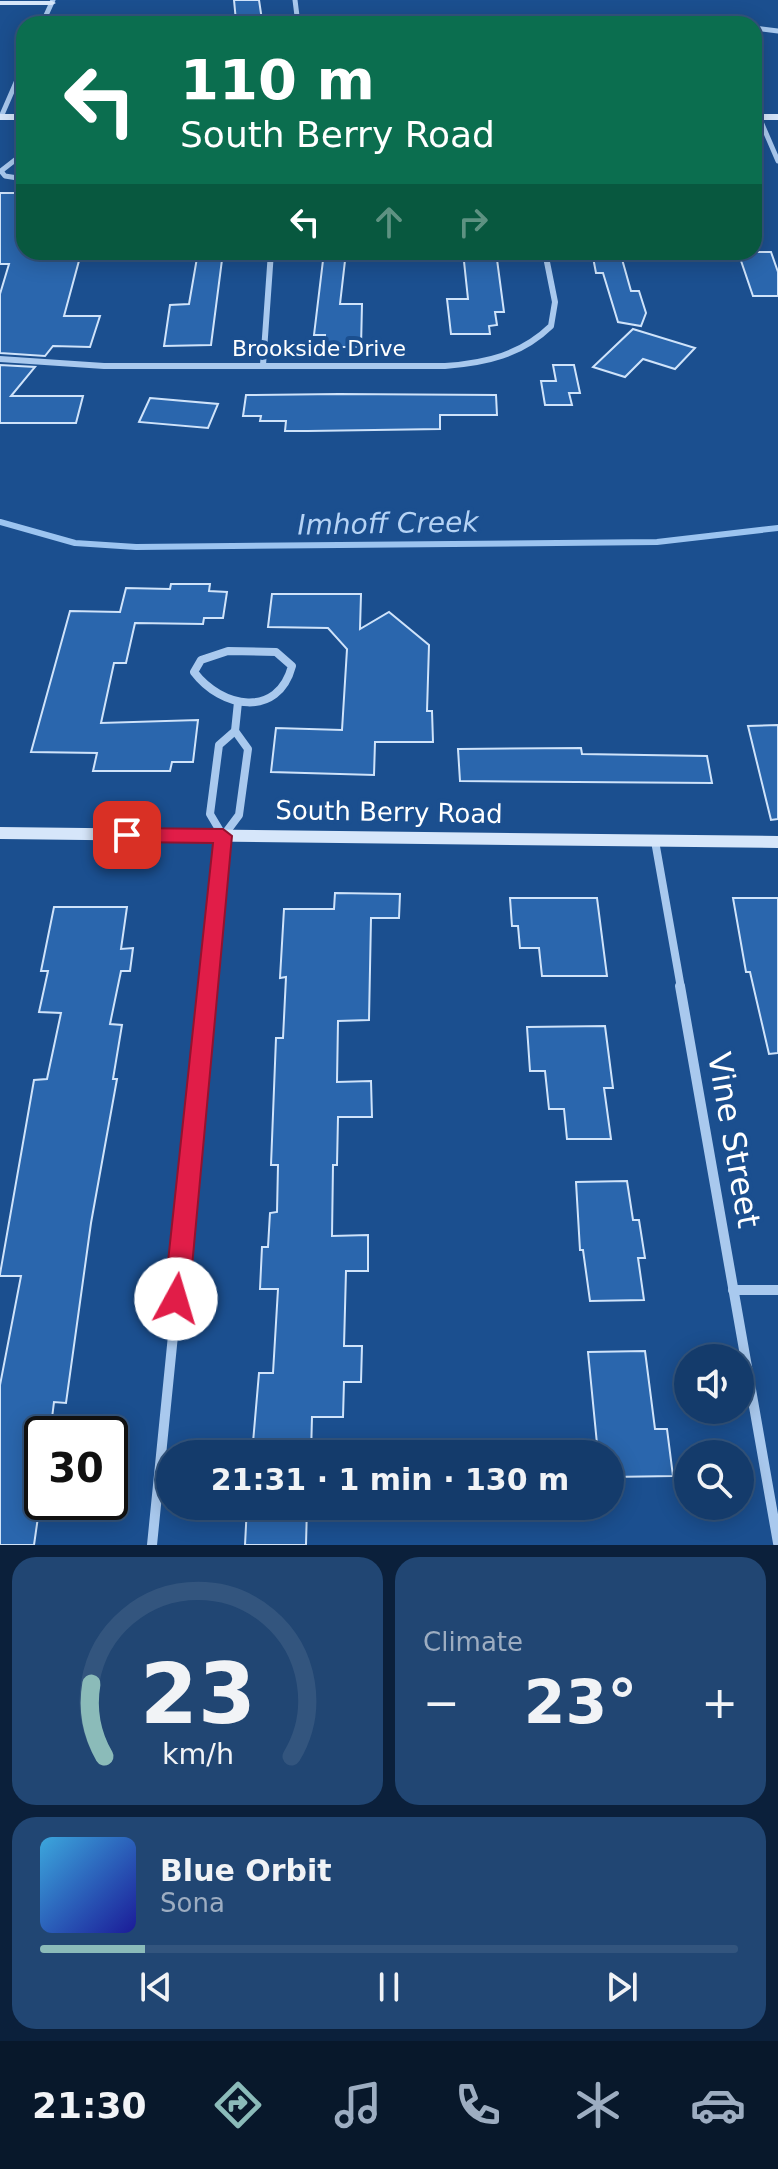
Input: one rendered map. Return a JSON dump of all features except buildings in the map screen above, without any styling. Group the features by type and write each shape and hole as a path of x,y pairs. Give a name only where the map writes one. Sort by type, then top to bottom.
{"street":[{"path":"0,3 52,2"},
{"path":"0,117 16,82"},
{"path":"762,129 778,161"},
{"path":"16,159 1,171 5,176 16,178"},
{"path":"263,365 270,260"},
{"name":"Brookside Drive","path":"0,359 104,366 445,366 508,356 531,344 551,326 555,302 547,260"},
{"path":"228,651 276,652 286,657 292,666 291,679 285,688 272,696 238,702 220,699 200,684 194,672 201,660 228,651"},
{"path":"152,1545 223,836 239,815 248,749 235,731 238,702"},
{"path":"223,836 210,814 219,745 235,731"},
{"name":"South Berry Road","path":"0,833 778,842"},
{"name":"Vine Street","path":"655,841 778,1543"},
{"path":"733,1290 778,1290"}],"waterway":[{"name":"Imhoff Creek","path":"0,522 75,543 136,547 657,542 778,528"}],"route":[{"path":"127,835 223,836 176,1299"}]}
